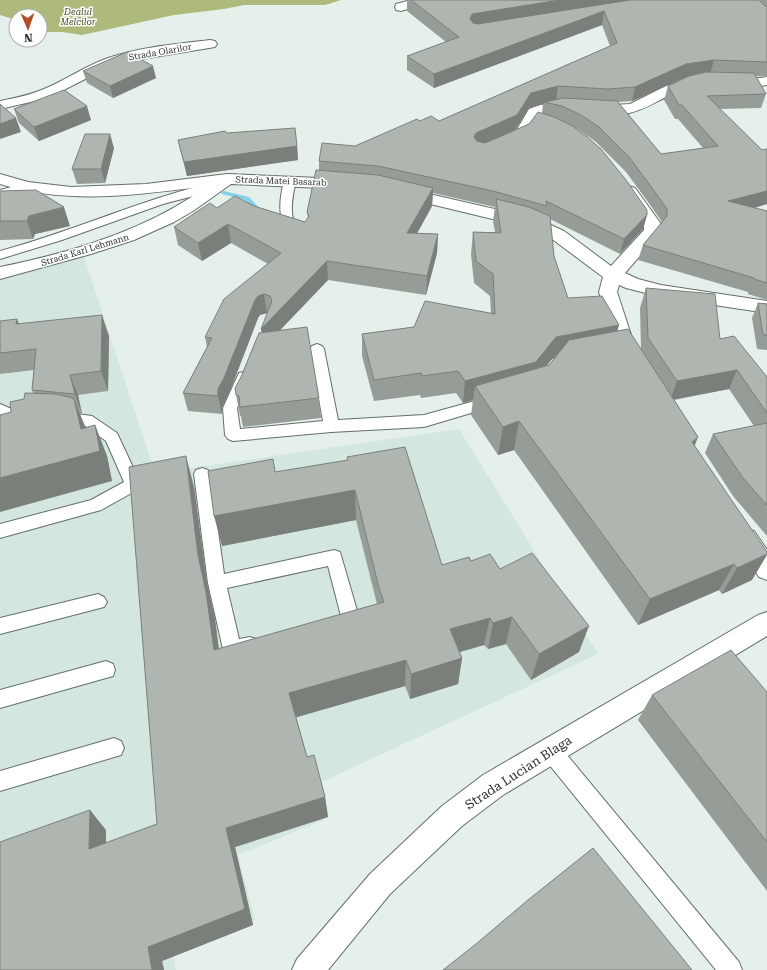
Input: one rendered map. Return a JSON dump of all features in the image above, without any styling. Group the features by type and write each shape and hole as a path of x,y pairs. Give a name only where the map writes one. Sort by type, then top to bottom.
{"street":[{"path":"401,7 424,0"},
{"name":"Strada Olarilor","path":"0,106 55,90 95,68 119,59 141,54 210,44"},
{"path":"495,146 521,134 527,127 534,112 544,108 565,105 624,109 637,107 660,95 692,82 712,80 752,82 767,81"},
{"path":"529,120 546,122"},
{"name":"Strada Matei Basarab","path":"0,179 27,187"},
{"path":"619,179 634,196 653,224 652,231 613,275 608,292 618,352 643,377"},
{"name":"Strada Matei Basarab","path":"0,187 27,187 71,192 94,192 223,182 290,181 356,185"},
{"name":"Strada Karl Lehmann","path":"0,273 105,246 140,233 178,214 223,182"},
{"path":"385,189 532,224 558,235 613,275 632,284 661,291 767,307"},
{"path":"737,524 767,570"},
{"name":"Strada Lucian Blaga","path":"308,970 380,884 452,816 493,785 767,623"}],"lane":[{"path":"290,181 285,204 287,216 291,228 303,234"},
{"path":"0,254 15,251 84,228 151,203 223,182"},
{"path":"0,194 27,187"},
{"path":"317,349 325,386 331,426"},
{"path":"250,362 230,408 233,435 331,426 424,421 508,397"},
{"path":"0,410 12,414 86,420 112,437 133,485"},
{"path":"203,474 218,583 232,649 267,642"},
{"path":"0,531 95,505 133,485 169,478"},
{"path":"218,583 334,557 351,621 320,628"},
{"path":"0,626 98,602"},
{"path":"0,699 106,670"},
{"path":"0,781 114,748"},
{"path":"550,750 731,970"}],"shaded area":[{"path":"84,257 155,473 459,429 598,654 315,785 324,820 238,855 255,920 172,952 176,970 0,970 0,278"}],"green space":[{"name":"Dealul Melcilor","path":"0,0 341,0 325,5 244,5 174,15 82,35 62,32 48,32 48,8 8,8 8,18 0,15"}],"building":[{"path":"411,0 560,0 472,14 470,19 473,23 478,24 630,0 759,0 767,7 767,62 714,60 686,64 635,87 608,89 558,86 531,93 517,115 476,133 474,137 477,141 484,143 490,141 529,124 538,112 554,117 571,125 601,149 626,180 647,210 647,215 624,239 546,201 547,206 493,191 378,166 319,161 322,143 355,146 417,119 420,121 431,116 439,121 617,43 604,11 434,74 407,56 459,37"},
{"path":"127,52 153,66 110,86 83,71"},
{"path":"706,72 754,73 766,94 707,96 762,150 767,149 767,191 728,201 767,211 767,283 643,245 667,216 667,209 629,157 599,127 581,115 562,106 544,102 564,98 617,101 661,154 718,146 682,105 679,105 668,86 689,76"},
{"path":"64,90 87,106 34,127 14,109"},
{"path":"0,104 16,118 0,124"},
{"path":"295,128 297,146 184,162 178,140 225,131 227,133"},
{"path":"85,134 110,134 101,169 72,169"},
{"path":"316,170 378,175 433,188 407,233 438,234 427,276 327,261 261,329 272,301 270,296 264,294 258,296 218,389 218,396 183,393 212,338 205,337 224,299 281,253 228,224 198,243 174,227 210,203 217,208 235,196 254,206 305,222 309,216 307,212"},
{"path":"36,190 64,207 29,216 27,221 0,221 0,191"},
{"path":"496,199 529,207 550,216 554,256 568,298 602,296 619,325 556,337 536,362 465,381 458,371 422,376 421,373 374,380 362,334 414,327 425,301 495,314 493,274 476,261 473,232 501,233"},
{"path":"646,288 715,294 720,339 734,336 767,377 767,413 737,370 677,381 648,338"},
{"path":"758,303 767,304 767,335 763,335"},
{"path":"102,315 101,371 70,375 75,394 32,390 36,349 0,353 0,321 17,319 16,324"},
{"path":"307,327 319,398 240,407 239,396 236,395 235,388 259,333"},
{"path":"628,329 698,437 692,442 767,552 767,554 737,568 734,564 650,599 519,421 503,427 475,386 549,365 569,340"},
{"path":"25,393 55,394 74,399 81,429 95,425 100,451 0,478 0,415 11,412 10,402 24,399"},
{"path":"767,423 767,505 743,478 713,434"},
{"path":"405,447 442,565 469,557 471,561 490,554 500,569 532,553 589,626 539,654 512,617 493,623 490,618 450,629 462,658 411,674 406,660 289,693 307,757 314,755 325,797 226,828 245,909 148,947 152,970 0,970 0,842 90,810 89,849 157,824 129,467 186,456 198,555 206,592 214,650 384,602 379,588 355,490 214,516 208,471 273,459 275,472 348,460 347,457"},
{"path":"731,650 767,692 767,842 652,695"},
{"path":"593,848 692,970 443,970 528,900"}],"waterway":[{"path":"224,193 247,198 262,214"}]}
